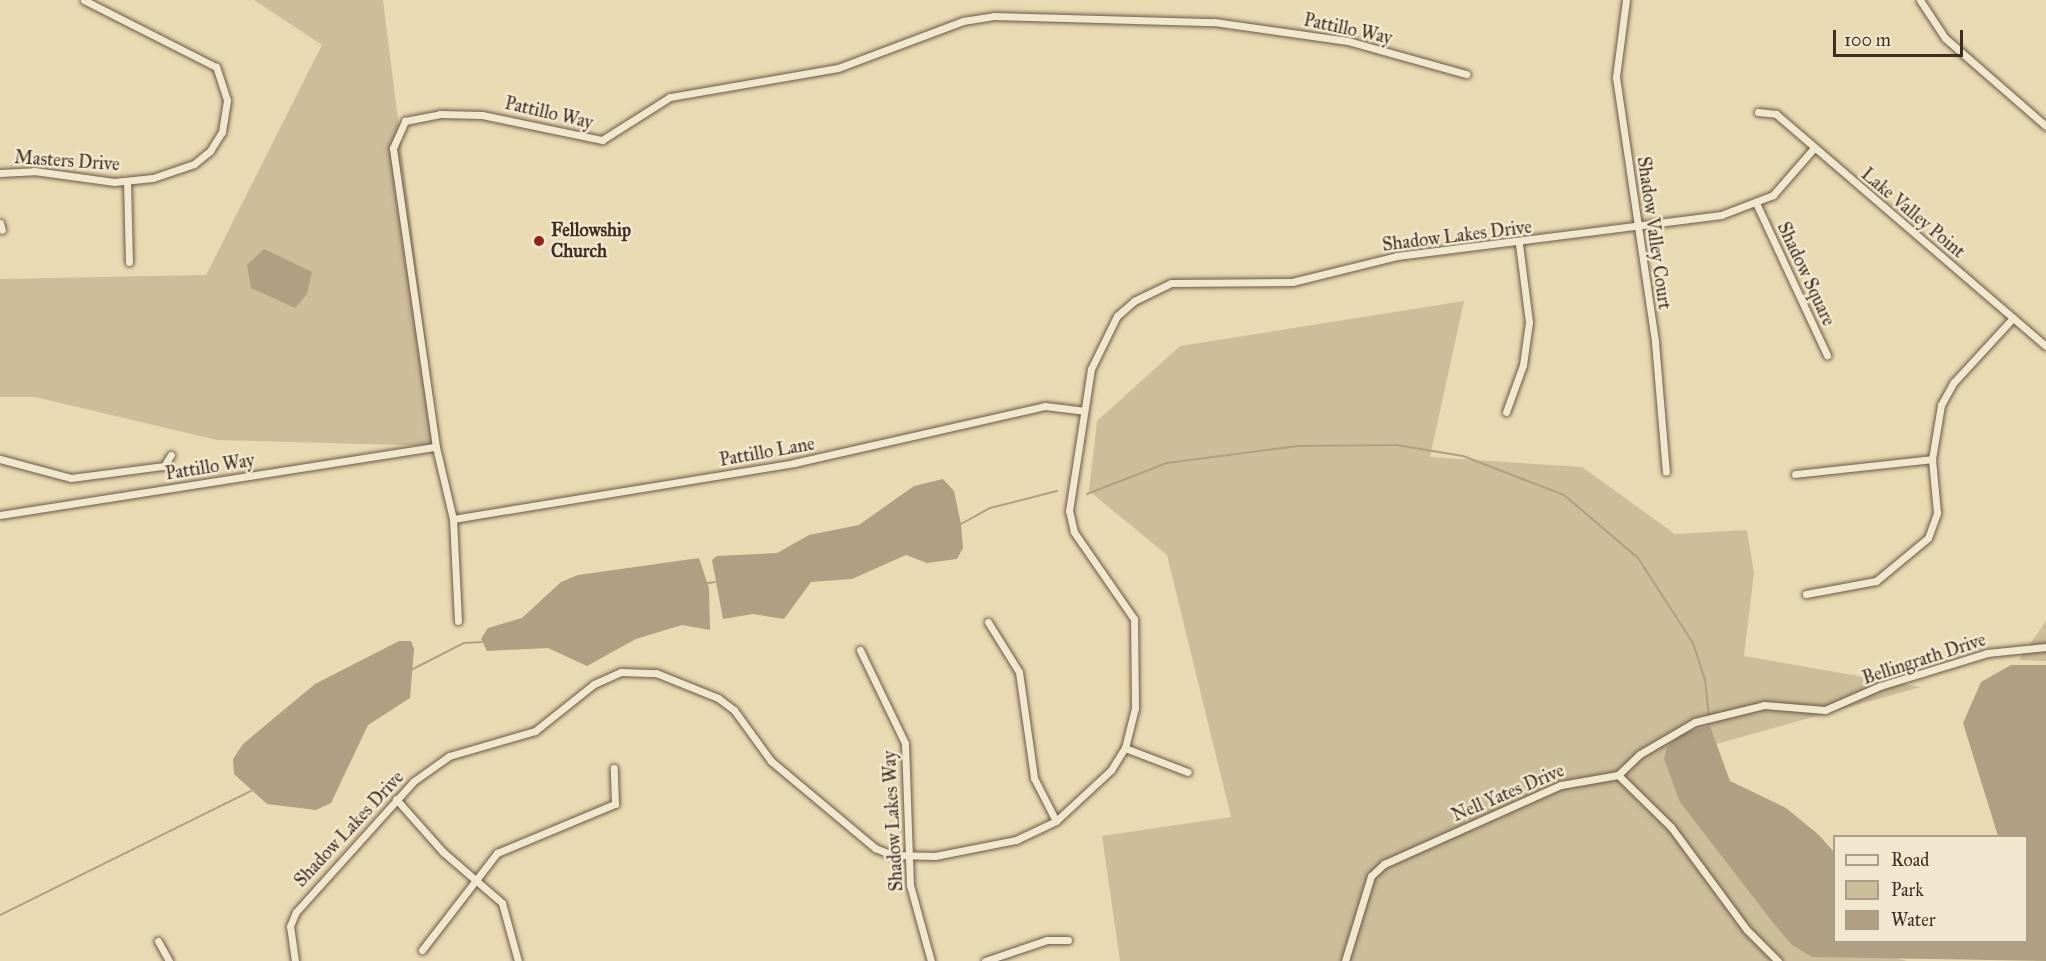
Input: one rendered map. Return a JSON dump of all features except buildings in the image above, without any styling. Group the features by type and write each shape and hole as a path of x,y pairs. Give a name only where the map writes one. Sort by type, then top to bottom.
{"street":[{"name":"Masters Drive","path":"0,173 127,181 194,164 210,151 225,118 225,84 216,67 198,55 84,0"},
{"name":"Shadow Valley Court","path":"1626,0 1616,77 1638,228 1666,472"},
{"path":"1920,0 1945,38 2046,126"},
{"name":"Pattillo Way","path":"0,515 436,447 393,148 398,128 414,117 494,116 602,140 678,94 838,68 963,21 1046,13 1214,21 1348,40 1466,74"},
{"name":"Lake Valley Point","path":"1758,112 1776,114 2046,346"},
{"path":"1757,205 1814,148"},
{"path":"127,181 129,262"},
{"name":"Shadow Lakes Drive","path":"295,961 290,926 296,912 396,799 432,765 535,731 594,684 621,672 638,671 718,698 782,772 876,848 909,857 1016,840 1056,821 1084,801 1125,748 1135,708 1134,619 1074,532 1069,511 1091,369 1117,316 1152,288 1214,280 1292,282 1397,256 1519,244 1638,228 1757,205"},
{"name":"Shadow Square","path":"1757,205 1827,355"},
{"path":"1506,412 1523,365 1529,322 1519,244"},
{"path":"1806,594 1876,581 1913,556 1928,538 1937,513 1932,459 1941,405 1954,382 2013,318"},
{"name":"Pattillo Lane","path":"453,519 794,463 1045,406 1084,411"},
{"path":"436,447 453,519 458,621"},
{"path":"0,459 71,478 164,466 171,455"},
{"path":"1795,474 1932,459"},
{"path":"988,622 1019,672 1034,778 1056,821"},
{"name":"Bellingrath Drive","path":"1617,775 1640,754 1695,722 1764,705 1826,710 1881,686 1986,653 2046,647"},
{"name":"Shadow Lakes Way","path":"860,650 904,743 910,885 931,961"},
{"path":"1125,748 1188,772"},
{"path":"422,950 474,880 511,844 615,804 614,768"},
{"path":"1617,775 1671,827 1747,930 1778,961"},
{"name":"Nell Yates Drive","path":"1345,961 1371,876 1384,864 1561,785 1617,775"},
{"path":"396,799 474,880 505,908 518,961"},
{"path":"985,961 1047,940 1068,940"},
{"path":"158,941 170,961"}],"green space":[{"path":"254,0 383,0 439,446 217,440 35,397 0,397 0,279 206,275 322,45"},
{"path":"1464,301 1430,457 1582,467 1675,534 1747,530 1754,573 1744,656 1921,687 1684,753 1833,943 1907,961 1120,961 1102,836 1231,817 1167,555 1089,491 1097,421 1180,346"},
{"path":"2046,621 2046,661 2019,660"}],"water":[{"path":"264,249 312,272 307,294 295,308 251,288 247,265"},
{"path":"943,479 954,491 961,524 963,548 957,559 927,563 906,555 852,579 811,582 784,619 753,614 723,619 712,560 717,556 777,553 809,535 859,525 914,486"},
{"path":"699,558 709,588 710,630 682,625 636,639 587,666 548,648 487,651 481,639 488,628 522,618 561,582 578,575"},
{"path":"399,641 411,641 414,649 410,698 368,725 331,803 316,810 267,804 234,774 233,759 243,744 315,684"},
{"path":"2011,665 2046,665 2046,961 1812,957 1792,945 1774,924 1680,802 1664,759 1667,747 1681,734 1710,726 1730,781 1786,808 1819,835 1833,851 1833,943 2028,943 2028,835 1998,835 1963,723 1981,682"}],"waterway":[{"path":"1087,494 1167,463 1298,446 1396,445 1463,456 1564,495 1638,558 1693,643 1705,679 1709,716"},
{"path":"961,524 990,508 1057,491"},
{"path":"708,583 715,582"},
{"path":"411,670 464,643 482,642"},
{"path":"0,915 251,791"}],"place":[{"name":"Fellowship Church","path":"539,241"}]}
